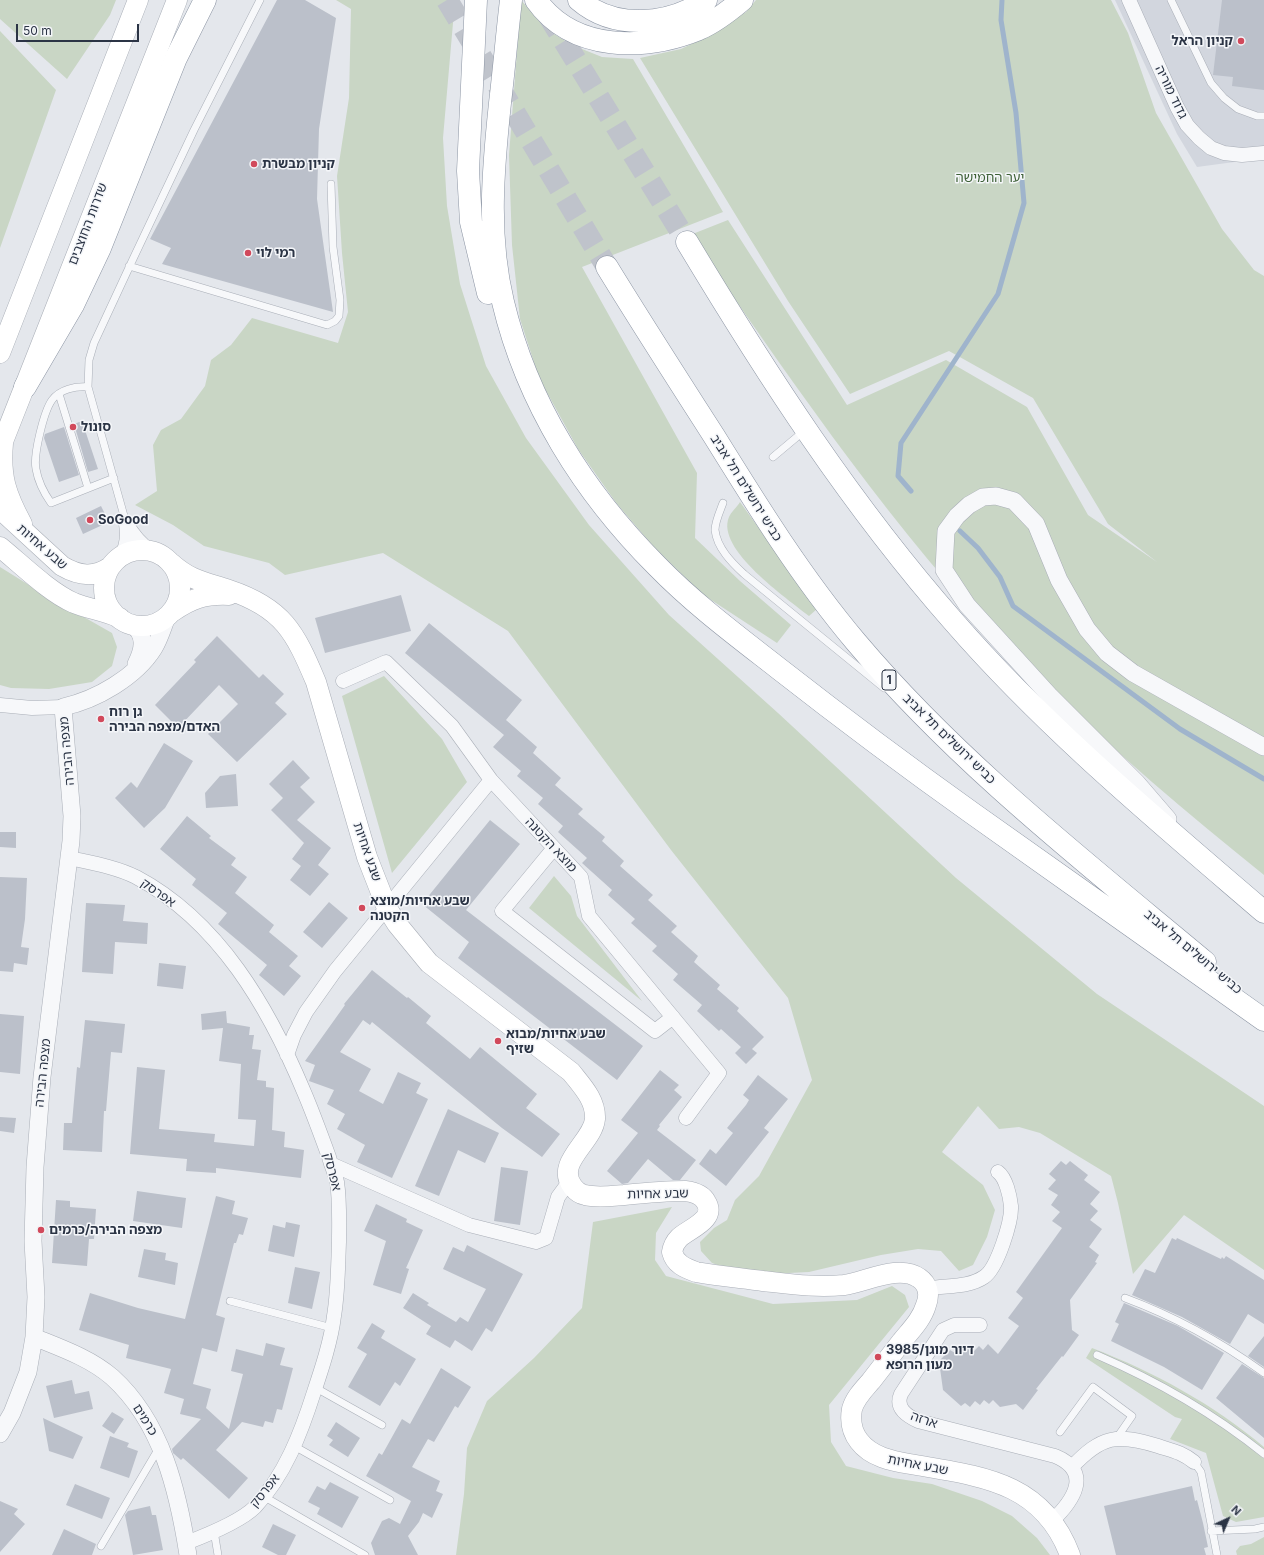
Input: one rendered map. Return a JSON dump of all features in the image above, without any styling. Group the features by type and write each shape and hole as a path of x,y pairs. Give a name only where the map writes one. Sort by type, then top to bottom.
{"highway":[{"path":"25,387 73,305 100,248 176,58 205,0"},
{"path":"476,0 468,171 471,222 487,289 510,353 538,406 588,486 621,528 658,568 700,606 896,759 1264,1020"},
{"path":"511,0 492,199 494,250 502,300 516,349 535,396 552,429"},
{"path":"536,0 552,18 577,34 607,42 640,43 671,38 700,29 724,14 742,0"},
{"path":"579,0 588,8 603,15 621,20 641,21 662,19 683,12 706,0"},
{"path":"687,242 736,324 806,430 876,528 955,624 1001,674 1053,725 1199,856 1264,912"},
{"name":"כביש ירושלים תל אביב","path":"607,267 776,535 802,573 857,643 900,691 944,736 1045,828 1264,1012"}],"main road":[{"path":"0,353 138,0"},
{"name":"שדרות החוצבים","path":"1,446 177,0"},
{"path":"1,446 5,487 12,506 30,537"},
{"name":"שבע אחיות","path":"0,509 62,566 78,574 86,576 100,573 116,561"},
{"name":"שבע אחיות","path":"0,547 53,591 72,602 90,609 107,612 126,621"},
{"path":"136,550 151,551 165,557 171,563 177,572 180,582 180,593 178,603 170,614 156,623 144,626 126,621 113,612 105,595 104,585 106,576 116,561 136,550"},
{"name":"שבע אחיות","path":"171,563 179,571 195,580 243,595 266,606 277,614 291,631 304,654 316,682 367,857 387,908 397,924 429,963 570,1072 586,1090 593,1104 595,1120 592,1130 572,1160 567,1172 569,1182 576,1192 585,1195 603,1196 685,1191 692,1192 703,1198 708,1206 706,1217 702,1222 680,1237 672,1252 676,1261 681,1266 696,1272 818,1286 846,1284 902,1272 918,1277 927,1289 927,1303 920,1317 856,1401 851,1417 854,1434 865,1448 884,1458 976,1476 1010,1488 1038,1506 1052,1521 1070,1555"},
{"name":"שבע אחיות","path":"170,614 183,604 208,595 243,595"}],"street":[{"name":"גדוד מוריה","path":"1129,0 1176,107 1187,125 1211,148 1224,153 1242,155 1264,153"},
{"path":"1199,856 1137,783 1049,695 967,605 944,570 946,531 957,516 969,505 983,497 996,496 1014,502 1036,524 1059,580 1087,629 1107,653 1139,677 1264,747"},
{"path":"126,523 140,542 151,551"},
{"path":"116,561 125,550 128,533 126,523"},
{"path":"0,705 32,708 63,707 80,703 95,697 128,675 148,657 160,637 170,614"},
{"path":"126,621 137,628 143,640 142,652 136,665 128,675"},
{"name":"מוצא הקטנה","path":"343,681 386,662 452,726 491,780 581,877 589,916 719,1073 686,1118"},
{"name":"מצפה הבירה","path":"0,1434 12,1413 28,1372 34,1337 36,1297 33,1240 35,1167 42,1077 70,858 72,816 63,707"},
{"path":"287,1055 294,1035 306,1012 335,971 491,780"},
{"path":"554,848 502,911 655,1032 673,1017"},
{"name":"אפרסק","path":"70,858 105,866 135,877 164,896 200,923 226,954 262,1003 296,1073 319,1126 336,1181 339,1222 338,1267 334,1317 316,1388 307,1414 287,1462 254,1508 188,1549"},
{"path":"331,1164 469,1225 536,1242 546,1238 558,1197 569,1182"},
{"path":"927,1289 973,1282 984,1277 992,1270 1008,1228 1011,1206 1002,1175 998,1172"},
{"name":"ארזה","path":"980,1325 954,1325 940,1333 901,1394 899,1404 902,1411 918,1420 1055,1456 1072,1467"},
{"name":"כרמים","path":"34,1337 66,1349 85,1359 111,1377 139,1407 160,1445 182,1514 188,1549"},
{"path":"1052,1521 1062,1511 1074,1494 1077,1479 1072,1467 1096,1446 1109,1440 1139,1440 1184,1454 1194,1462"}],"lane":[{"path":"126,523 88,387 89,360 94,343 129,266 198,123 260,0"},
{"path":"1171,0 1211,83 1224,98 1238,108 1258,116 1264,116"},
{"path":"129,266 327,325 335,321 339,316 340,300 333,248 331,184"},
{"path":"88,387 77,386 64,391 52,400 44,417 36,452 35,468 43,491 51,503 114,478"},
{"path":"59,394 88,488"},
{"path":"773,457 806,430"},
{"path":"723,504 718,515 715,530 720,545 730,560 744,574 890,692"},
{"path":"896,697 944,736"},
{"path":"1125,1298 1156,1310 1198,1331 1221,1344 1264,1373"},
{"path":"230,1301 332,1328"},
{"path":"1097,1355 1131,1370 1181,1396 1237,1432 1264,1454"},
{"path":"1060,1432 1093,1387 1132,1416 1116,1439"},
{"path":"316,1388 382,1425"},
{"path":"100,1546 160,1445"},
{"path":"294,1446 390,1500"},
{"path":"1194,1462 1201,1472 1211,1531 1217,1555"},
{"path":"263,1496 365,1555"},
{"path":"1211,1531 1255,1529 1264,1526"},
{"path":"214,1532 218,1555"}],"shaded area":[{"path":"1115,0 1264,0 1264,158 1197,167 1177,134"}],"green space":[{"path":"0,0 116,0 110,15 67,79 0,19"},
{"path":"336,0 455,0 443,138 447,206 460,284 486,366 526,438 589,525 669,615 778,713 956,878 1097,994 1264,1106 1264,1270 1184,1215 1133,1274 1111,1176 1040,1133 1019,1127 999,1129 978,1106 942,1152 983,1185 995,1210 987,1237 973,1265 959,1271 941,1251 918,1249 881,1255 809,1272 746,1275 712,1263 701,1251 700,1242 714,1228 727,1220 735,1200 759,1176 812,1080 788,998 671,850 508,631 383,553 285,575 269,563 204,546 173,525 135,505 157,491 153,445 161,430 181,419 205,386 211,360 231,345 252,318 338,343 348,312 342,253 337,176 349,98 351,9"},
{"path":"521,0 538,20 554,34 572,45 602,57 633,59 723,212 582,267 697,473 695,538 740,581 791,625 777,643 702,594 653,546 617,504 578,449 539,378 520,319 512,245 509,155"},
{"name":"יער החמישה","path":"756,0 1111,0 1128,33 1156,113 1222,229 1254,270 1264,276 1264,875 1180,806 1125,758 1023,664 989,629 908,535 870,486 796,387 690,235 728,220 847,405 946,360 1027,407 1088,515 1157,562 1108,524 1033,398 949,351 850,394 788,301 640,58 681,49 706,37 746,12"},
{"path":"0,31 56,90 0,248"},
{"path":"740,502 817,609 809,616 756,572 733,544 728,530 729,517"},
{"path":"0,567 45,595 112,633 117,647 112,666 92,682 49,689 11,688 0,685"},
{"path":"384,676 442,739 467,782 392,873 342,696"},
{"path":"554,876 571,896 577,916 642,1001 529,908"},
{"path":"672,1207 656,1233 655,1260 666,1276 773,1304 857,1300 892,1286 905,1295 909,1307 829,1405 831,1442 846,1466 893,1478 932,1484 982,1501 1012,1516 1037,1538 1050,1555 456,1555 464,1494 467,1448 487,1401 534,1358 582,1308 593,1222"},
{"path":"1092,1348 1115,1357 1182,1390 1245,1431 1264,1447 1264,1517 1236,1522 1223,1516 1206,1453 1170,1439 1182,1419 1175,1417 1086,1358"},
{"path":"1264,1537 1264,1555 1237,1555 1236,1551 1240,1546 1251,1544"}],"building":[{"name":"קניון מבשרת","path":"277,0 305,0 336,18 319,129 317,199 333,312 162,264 171,248 150,239"},
{"name":"קניון הראל","path":"1222,0 1264,0 1264,90 1232,86 1233,77 1213,75"},
{"path":"82,421 98,469 88,472 74,424"},
{"path":"64,427 79,475 59,482 44,438 45,434"},
{"path":"101,506 109,522 83,534 76,518"},
{"path":"401,595 411,631 325,653 315,618"},
{"path":"429,623 522,700 506,720 537,747 533,753 561,778 555,785 583,809 578,814 605,837 602,841 624,861 620,866 653,895 648,900 677,926 671,932 698,956 694,962 720,985 717,989 739,1008 737,1011 764,1037 752,1049 757,1053 746,1064 735,1053 741,1047 721,1029 719,1031 697,1011 702,1005 673,980 678,974 652,951 657,946 631,923 635,919 608,895 612,890 582,863 587,858 558,832 563,826 538,804 543,798 517,776 521,771 493,747 504,735 405,653"},
{"path":"217,636 259,678 263,674 284,694 275,703 287,714 237,762 208,734 238,704 219,685 178,728 155,705 196,662 194,660"},
{"path":"164,743 193,761 165,808 144,828 115,798 131,782 137,788"},
{"path":"293,760 310,778 300,787 315,802 297,820 331,848 318,865 329,874 310,896 290,880 301,866 292,859 304,843 271,810 283,798 269,784"},
{"path":"236,774 238,806 206,808 205,793 220,776"},
{"path":"187,816 211,836 209,838 236,858 231,865 247,877 235,893 274,925 269,932 298,956 289,966 301,976 284,996 259,975 267,965 218,924 227,913 192,885 196,879 160,849"},
{"path":"490,820 520,844 466,910 643,1046 617,1080 458,958 469,942 422,904"},
{"path":"0,832 16,832 16,848 0,847"},
{"path":"0,877 27,878 25,919 21,947 29,948 27,965 14,963 13,972 0,971"},
{"path":"329,902 348,918 322,948 303,932"},
{"path":"86,903 125,905 123,921 148,923 147,944 115,942 113,974 82,972"},
{"path":"159,963 186,966 183,989 157,986"},
{"path":"372,970 431,1016 426,1023 470,1059 480,1047 537,1094 526,1108 560,1134 542,1157 502,1128 372,1022 370,1025 363,1020 340,1052 371,1069 359,1091 383,1104 398,1072 421,1083 416,1093 428,1099 392,1178 357,1162 365,1145 337,1129 345,1114 327,1104 334,1090 309,1081 315,1065 305,1061 345,1005 344,1004"},
{"path":"226,1011 227,1023 250,1027 249,1035 254,1035 252,1049 261,1050 257,1080 266,1081 266,1087 274,1088 272,1130 285,1132 284,1147 304,1150 301,1178 216,1168 216,1173 186,1171 187,1159 130,1154 137,1067 165,1070 159,1129 215,1134 214,1142 254,1146 256,1120 238,1119 241,1064 219,1061 223,1028 202,1030 201,1014"},
{"path":"0,1014 24,1016 20,1074 0,1072"},
{"path":"85,1020 125,1024 122,1053 111,1052 106,1111 104,1111 102,1152 63,1150 64,1123 72,1123 77,1067 80,1068"},
{"path":"660,1070 679,1085 674,1090 682,1097 659,1125 660,1126 657,1130 696,1160 680,1180 673,1180 648,1159 628,1183 622,1184 607,1171 638,1133 621,1120"},
{"path":"758,1075 788,1099 764,1128 769,1132 726,1186 699,1164 710,1149 716,1154 733,1133 727,1128 749,1100 743,1095"},
{"path":"448,1109 499,1133 485,1163 458,1150 439,1196 415,1186"},
{"path":"0,1117 16,1118 14,1133 0,1131"},
{"path":"1061,1161 1066,1165 1070,1161 1088,1175 1084,1180 1100,1192 1090,1204 1098,1211 1090,1220 1102,1229 1089,1247 1099,1255 1095,1262 1097,1263 1070,1300 1072,1330 1079,1335 1036,1389 1038,1390 1023,1410 1016,1404 1000,1407 993,1400 989,1404 984,1400 980,1405 975,1401 970,1407 965,1403 961,1406 943,1390 939,1361 950,1350 955,1353 960,1348 965,1351 969,1347 974,1351 979,1346 983,1350 988,1344 998,1354 1019,1326 1008,1318 1023,1298 1016,1292 1062,1228 1052,1221 1060,1212 1051,1205 1058,1195 1048,1189 1056,1180 1049,1174"},
{"path":"501,1167 528,1171 520,1225 494,1221"},
{"path":"137,1191 186,1198 182,1228 133,1221"},
{"path":"216,1196 235,1201 232,1214 248,1218 243,1235 239,1234 236,1243 234,1243 216,1315 225,1318 217,1352 202,1348 193,1384 211,1389 206,1408 229,1429 243,1374 231,1371 236,1349 263,1356 266,1343 285,1348 280,1365 293,1368 282,1410 277,1409 273,1423 265,1421 263,1427 242,1422 216,1450 248,1478 229,1499 183,1458 181,1460 173,1453 172,1449 201,1419 180,1414 184,1399 164,1393 171,1369 126,1358 129,1345 79,1330 90,1293 138,1308 185,1319"},
{"path":"56,1200 70,1201 70,1207 96,1209 94,1239 89,1239 87,1266 52,1263"},
{"path":"376,1204 407,1219 406,1222 423,1230 406,1268 409,1269 401,1294 373,1285 386,1241 364,1231"},
{"path":"286,1222 300,1225 294,1257 268,1251 273,1225 285,1228"},
{"path":"1172,1238 1176,1240 1177,1238 1221,1259 1222,1257 1224,1259 1226,1256 1264,1280 1264,1324 1248,1314 1230,1344 1182,1317 1132,1295 1145,1269 1155,1273"},
{"path":"467,1245 523,1274 492,1332 486,1328 472,1351 455,1340 450,1348 426,1334 431,1326 403,1308 413,1293 429,1303 427,1305 456,1322 460,1317 468,1322 486,1289 443,1269 453,1247 464,1252"},
{"path":"144,1249 166,1253 165,1260 178,1263 175,1285 138,1277"},
{"path":"295,1267 320,1272 312,1309 288,1303"},
{"path":"1124,1303 1178,1326 1224,1353 1202,1390 1164,1367 1111,1341 1119,1324 1115,1322"},
{"path":"372,1323 385,1331 381,1338 416,1359 400,1386 395,1382 380,1406 348,1387 367,1354 357,1348"},
{"path":"1264,1336 1264,1367 1248,1356"},
{"path":"1242,1364 1264,1378 1264,1438 1216,1398"},
{"path":"441,1368 471,1387 458,1408 455,1406 434,1442 428,1439 412,1467 440,1481 436,1491 443,1494 432,1518 423,1513 419,1522 408,1536 418,1555 375,1555 371,1543 382,1521 389,1518 400,1524 411,1501 366,1476 379,1453 382,1455 402,1419 410,1424"},
{"path":"72,1380 75,1394 89,1391 93,1409 54,1418 46,1386"},
{"path":"112,1412 124,1419 114,1434 102,1426"},
{"path":"43,1418 83,1437 73,1459 49,1451"},
{"path":"336,1422 360,1438 348,1457 329,1445 333,1440 327,1436"},
{"path":"110,1436 129,1443 127,1447 138,1451 129,1478 100,1468"},
{"path":"330,1482 359,1497 342,1528 317,1514 320,1508 308,1502 317,1486 325,1490"},
{"path":"75,1484 110,1498 102,1519 66,1505"},
{"path":"1192,1486 1195,1501 1197,1500 1208,1547 1204,1548 1206,1555 1116,1555 1104,1506"},
{"path":"0,1501 18,1509 14,1514 25,1524 0,1552"},
{"path":"150,1506 152,1515 156,1515 163,1550 133,1555 125,1515 128,1511"},
{"path":"273,1524 296,1535 286,1555 278,1555 262,1547"},
{"path":"64,1529 96,1544 92,1555 52,1555"}],"waterway":[{"path":"911,491 898,476 901,443 998,294 1024,203 1016,113 1001,20 1002,0"},
{"path":"960,531 978,548 1000,577 1013,606 1180,729 1264,779"}],"tunnel":[{"path":"447,0 607,267"},
{"path":"547,13 687,242"}],"place":[{"name":"קניון הראל","path":"1241,41"},
{"name":"קניון מבשרת","path":"254,164"},
{"name":"רמי לוי","path":"248,253"},
{"name":"סונול","path":"73,427"},
{"name":"SoGood","path":"90,520"},
{"name":"גן רוח האדם/מצפה הבירה","path":"101,719"},
{"name":"שבע אחיות/מוצא הקטנה","path":"362,908"},
{"name":"שבע אחיות/מבוא שזיף","path":"498,1041"},
{"name":"מצפה הבירה/כרמים","path":"41,1230"},
{"name":"3985/דיור מוגן מעון הרופא","path":"878,1357"}]}
